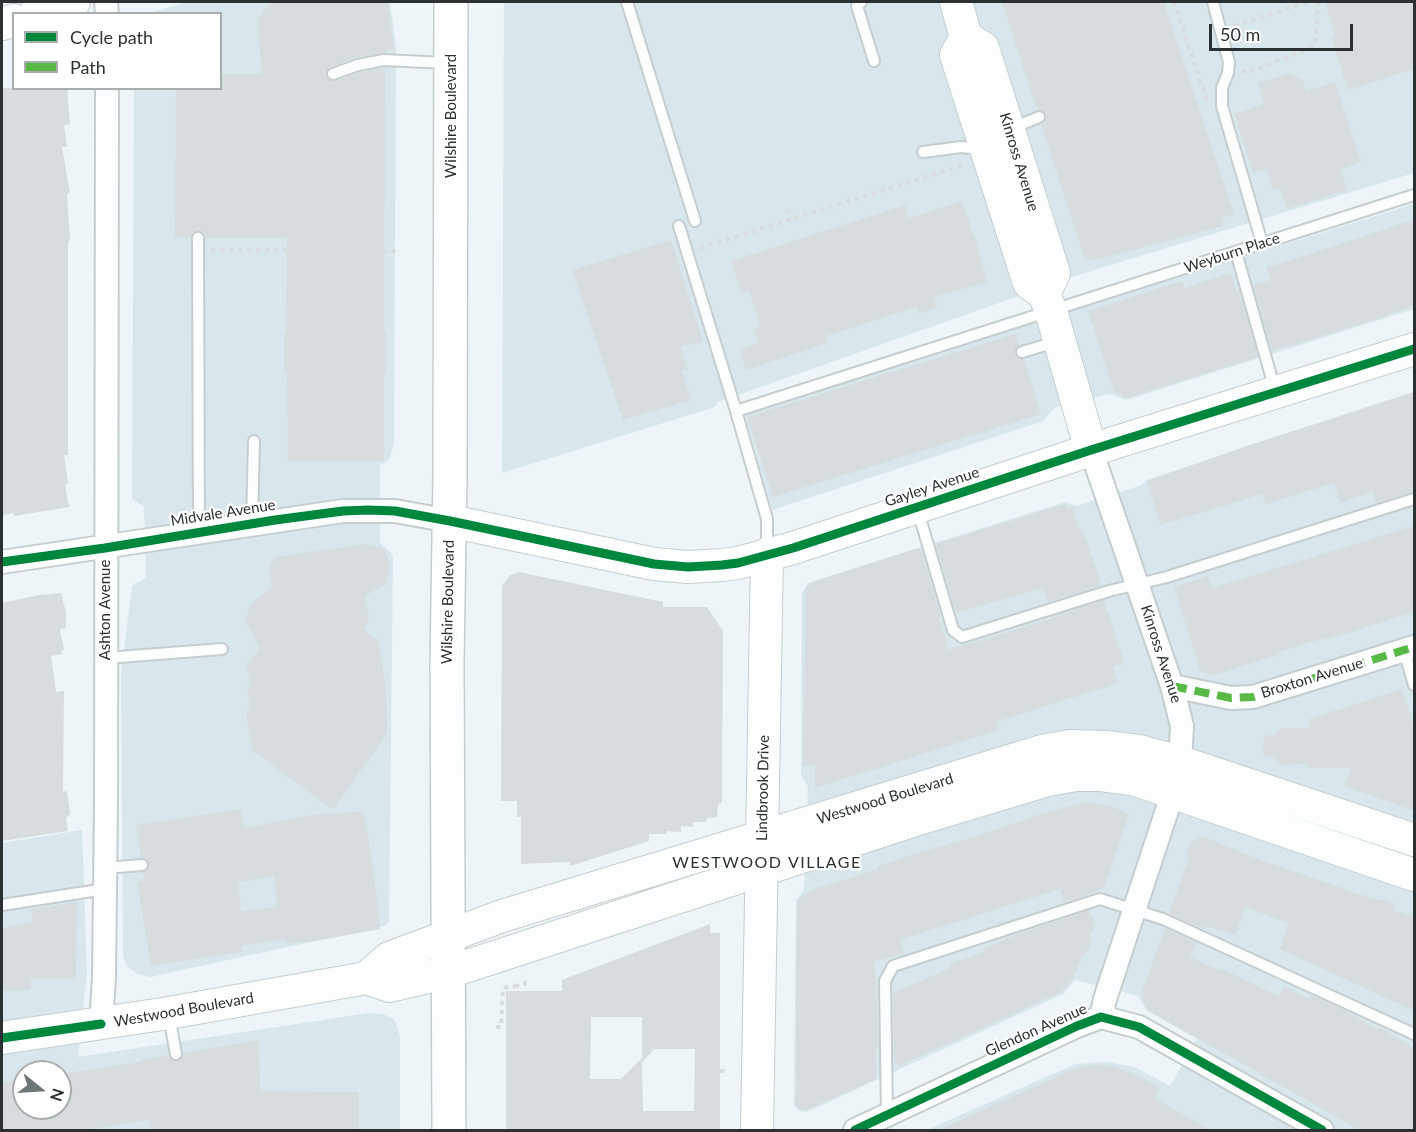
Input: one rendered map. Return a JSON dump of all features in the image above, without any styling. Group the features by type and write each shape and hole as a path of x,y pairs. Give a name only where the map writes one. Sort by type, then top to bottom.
{"main road":[{"path":"42,12 74,2"},
{"name":"Wilshire Boulevard","path":"449,1131 447,662 450,521 450,2"},
{"name":"Kinross Avenue","path":"956,2 966,37 983,48 1010,129 1054,273 1048,303"},
{"name":"Kinross Avenue","path":"966,37 956,55 976,157 1029,283 1048,303 1091,450"},
{"name":"Gayley Avenue","path":"450,521 660,565 688,567 738,563 793,548 1091,450 1414,349"},
{"name":"Lindbrook Drive","path":"757,1131 767,554"},
{"name":"Westwood Boulevard","path":"366,978 389,958 527,908 1042,751 1070,746 1139,751 1180,762 1414,840"},
{"name":"Westwood Boulevard","path":"2,1038 169,1013 366,978 390,986 449,972 915,820 1057,778 1076,775 1122,777 1173,792 1414,875"}],"street":[{"name":"Ashton Avenue","path":"101,1024 105,879 107,90"},
{"name":"Kinross Avenue","path":"1091,450 1172,686 1182,726 1180,762 1173,792 1101,1017"},
{"name":"Midvale Avenue","path":"2,562 343,511 395,511 450,521"},
{"name":"Broxton Avenue","path":"1172,686 1231,698 1253,697 1409,648"},
{"name":"Glendon Avenue","path":"855,1131 1077,1026 1101,1017 1139,1027 1322,1131"}],"lane":[{"path":"627,2 695,221"},
{"path":"1213,2 1229,62 1228,73 1222,88 1222,106 1262,243"},
{"path":"859,4 874,61"},
{"path":"333,74 358,64 384,60 451,63"},
{"path":"1010,129 1039,117"},
{"path":"923,152 961,147 976,157"},
{"name":"Weyburn Place","path":"736,411 1048,303 1236,252 1414,195"},
{"path":"679,226 767,519 767,554"},
{"path":"198,238 200,533"},
{"path":"1236,252 1275,392"},
{"path":"1022,352 1059,341"},
{"path":"252,524 254,441"},
{"path":"917,508 953,630 962,637 1109,591 1138,586 1414,499"},
{"path":"1409,648 1414,685"},
{"path":"105,658 222,649"},
{"path":"2,905 105,879 142,865"},
{"path":"887,1115 885,981 893,966 1100,899 1163,919 1414,1034"},
{"path":"169,1013 176,1054"}],"path":[{"path":"1222,30 1307,2"},
{"path":"1228,73 1254,70 1309,49 1316,38 1318,2"},
{"path":"697,249 792,220 976,157"},
{"path":"788,209 792,220"},
{"path":"198,250 399,251"},
{"path":"496,1027 501,1026 503,988 525,984 523,976"},
{"path":"515,986 516,992"},
{"path":"720,1071 729,1071"}],"shaded area":[{"path":"188,2 390,2 396,47 394,441 390,459 380,465 380,543 393,555 389,922 384,926 150,977 137,974 128,967 123,957 121,674 132,586 146,578 144,507 132,499 134,90 222,90 222,12 153,12"},
{"path":"504,2 1414,2 1414,173 1081,274 718,402 715,407 502,473"},
{"path":"1414,204 1414,309 1126,400 1110,394 1055,407 1043,421 772,510 744,413"},
{"path":"1414,392 1414,1130 927,1130 1075,1064 1108,1062 1135,1067 1170,1086 1197,1039 1147,1011 1138,996 1075,980 1063,994 807,1112 799,1111 794,1106 796,900 804,890 808,787 801,775 802,593 808,583 1065,502 1077,506 1142,485 1146,480"},
{"path":"82,830 87,973 78,1057 369,1013 383,1014 395,1020 400,1036 400,1130 2,1130 2,843"}],"building":[{"path":"271,2 388,2 394,49 330,67 326,73 329,80 335,81 360,72 385,68 384,461 288,461 287,373 284,373 287,238 205,238 204,234 199,231 194,232 191,238 175,237 176,90 222,90 222,74 262,74 257,20"},
{"path":"1002,2 1164,2 1234,214 1222,218 1223,226 1099,259 1085,260 1041,124 1045,121 1046,115 1043,111 1037,110"},
{"path":"1325,2 1414,2 1414,69 1348,90 1331,38 1335,37"},
{"path":"1290,73 1302,79 1306,91 1335,82 1361,162 1340,169 1347,190 1287,209 1280,188 1273,190 1267,169 1253,173 1234,114 1264,104 1258,83"},
{"path":"2,88 67,90 70,124 64,125 67,147 62,147 70,193 67,194 70,241 68,241 68,455 64,455 69,507 14,516 14,513 2,515"},
{"path":"962,201 975,236 987,282 934,297 937,307 919,314 917,307 826,336 828,343 746,370 740,349 758,343 753,329 760,327 749,291 741,293 731,261 905,205 909,218"},
{"path":"1414,220 1414,305 1383,317 1272,351 1253,285 1270,280 1266,268"},
{"path":"671,240 703,341 681,347 688,370 682,371 691,400 623,420 572,270"},
{"path":"1231,273 1236,291 1239,290 1258,357 1126,398 1114,392 1088,311 1182,281 1184,288"},
{"path":"1015,334 1019,345 1015,350 1015,355 1024,359 1041,414 773,497 747,417"},
{"path":"1414,392 1414,491 1376,503 1372,492 1340,503 1334,483 1266,504 1263,494 1160,525 1147,481"},
{"path":"1065,504 1067,508 1073,508 1079,529 1083,530 1101,583 1099,586 1048,602 1043,588 956,613 936,544"},
{"path":"1414,526 1414,612 1276,653 1277,655 1211,676 1200,670 1174,587 1208,576 1212,588"},
{"path":"366,544 384,549 390,565 387,583 365,596 369,620 363,629 379,642 386,691 388,732 333,810 252,750 246,713 250,708 247,665 260,648 245,621 251,604 272,587 269,567 276,557"},
{"path":"918,548 921,549 949,650 1104,600 1124,663 1113,667 1118,683 996,722 999,730 815,788 815,766 803,765 806,588 815,581"},
{"path":"519,572 663,602 663,607 707,607 723,631 722,802 718,805 717,817 707,818 706,822 693,822 693,827 681,826 681,832 667,831 666,834 649,834 649,841 570,866 570,862 521,864 521,817 517,817 517,801 501,801 502,586 510,575"},
{"path":"61,593 66,612 66,628 60,629 64,650 61,651 62,654 51,656 56,692 64,691 63,792 67,791 70,814 66,818 68,831 2,841 2,603 44,594"},
{"path":"1402,689 1414,726 1414,811 1344,786 1351,768 1308,768 1308,764 1281,765 1272,757 1263,756 1264,735 1273,736 1281,728 1309,728 1309,719"},
{"path":"1085,802 1111,806 1129,814 1105,886 1064,903 1060,889 900,940 904,953 875,962 879,1048 876,1046 876,1079 806,1110 795,1105 797,908 798,901 803,895 814,889 878,869 878,866 914,854"},
{"path":"241,809 244,828 311,815 362,811 373,866 380,929 310,942 286,943 286,939 242,946 242,952 151,966 137,882 144,881 143,872 148,869 149,864 146,859 141,858 136,825","holes":["274,876 277,907 241,911 238,882"]},
{"path":"1202,836 1261,860 1359,894 1379,900 1384,899 1395,905 1394,910 1414,917 1414,1011 1280,949 1289,923 1245,907 1236,935 1206,926 1204,929 1169,914 1189,857 1186,856 1190,843"},
{"path":"77,902 76,979 31,979 31,988 2,991 2,928 32,922 32,909"},
{"path":"1089,910 1095,923 1090,936 1092,939 1090,945 1084,956 1082,955 1073,979 1061,992 899,1066 894,1062 893,993 950,968 949,964 984,952 983,949 1005,939"},
{"path":"710,924 710,933 720,933 720,1131 506,1131 506,991 562,991 562,980","holes":["591,1017 642,1017 642,1058 621,1079 590,1079","654,1049 695,1049 694,1111 643,1111 642,1063"]},
{"path":"1165,928 1197,943 1190,957 1221,971 1222,969 1279,996 1285,986 1308,999 1310,995 1342,1009 1369,1025 1378,1029 1379,1027 1414,1048 1414,1131 1361,1131 1148,1010 1141,995"},
{"path":"259,1040 260,1091 359,1092 359,1131 151,1131 149,1120 77,1131 2,1131 2,1083 12,1082 12,1120 72,1120 72,1072 141,1062 141,1060 169,1055 171,1059 177,1061 181,1059 183,1053"},
{"path":"1100,1065 1116,1067 1160,1088 1154,1098 1212,1131 936,1131 1078,1067"}],"marked path":[{"path":"1172,686 1231,698 1253,697 1414,647"}],"cycle path":[{"path":"2,562 105,548 275,520 368,510 395,511 450,521 654,564 688,567 738,563 793,548 1091,450 1414,349"},
{"path":"855,1130 1077,1026 1101,1017 1139,1027 1322,1130"},
{"path":"2,1038 101,1024"}],"district":[{"name":"WESTWOOD VILLAGE","path":"767,863"}]}
